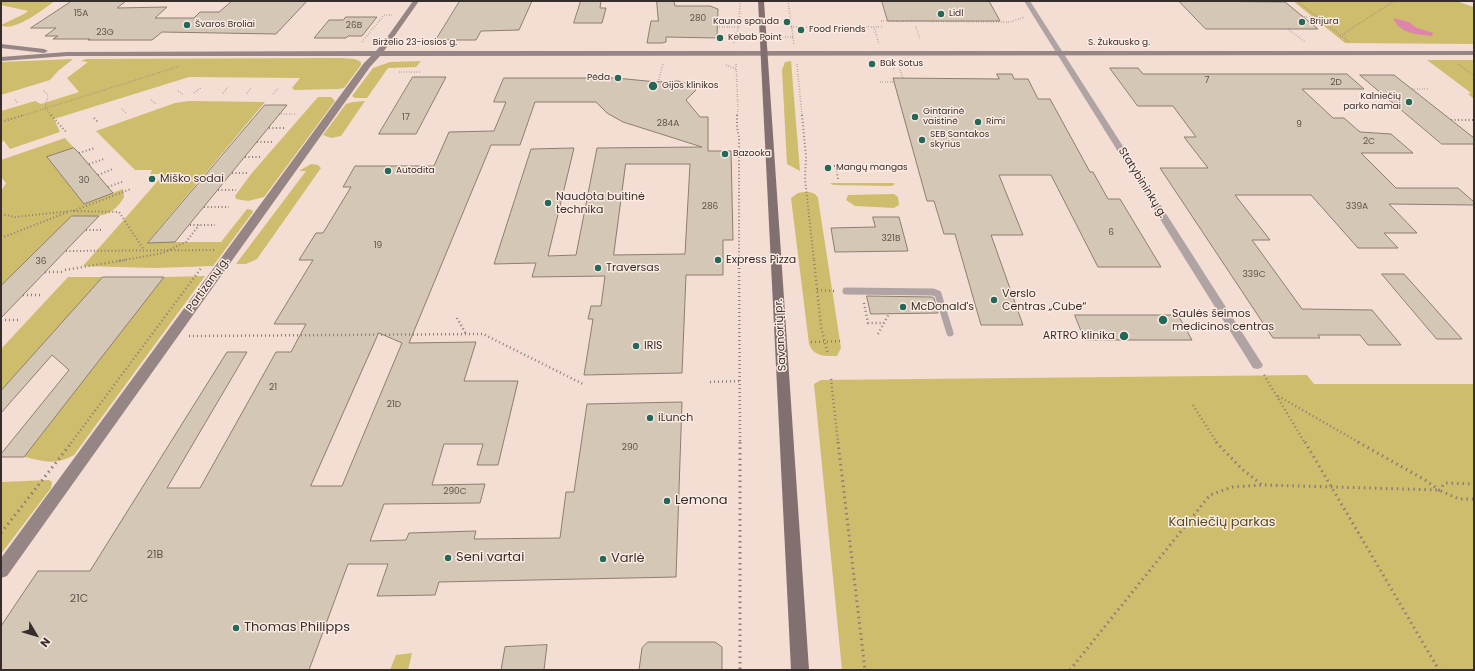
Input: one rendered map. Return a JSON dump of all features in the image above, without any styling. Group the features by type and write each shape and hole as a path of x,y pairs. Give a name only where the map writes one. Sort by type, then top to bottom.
{"main road":[{"name":"Partizanų g.","path":"1,571 362,71 386,45 416,1"},
{"name":"Savanorių pr.","path":"761,1 800,670"},
{"name":"Birželio 23-iosios g.","path":"1,46 67,54"},
{"path":"24,58 36,50"},
{"name":"Birželio 23-iosios g.","path":"1,59 67,54 764,53"},
{"name":"S. Žukausko g.","path":"764,53 1474,53"}],"street":[{"name":"Statybininkų g.","path":"1027,1 1257,365"}],"lane":[{"path":"846,291 933,292 938,294 950,333"}],"path":[{"path":"734,38 739,27 740,1"},
{"path":"788,1 793,37"},
{"path":"1297,1 1352,45"},
{"path":"1340,36 1394,1"},
{"path":"360,45 384,15 394,15"},
{"path":"881,21 1010,22 1035,15"},
{"path":"1304,18 1316,17"},
{"path":"718,27 739,27"},
{"path":"792,27 883,27"},
{"path":"874,27 879,45"},
{"path":"916,27 920,39"},
{"path":"1288,29 1310,46"},
{"path":"796,61 806,158 804,179 820,327 828,354"},
{"path":"1454,61 1474,76"},
{"path":"658,82 664,62"},
{"path":"735,62 738,109 736,114 737,132 739,137 740,670"},
{"path":"1,122 185,64"},
{"path":"900,70 903,78"},
{"path":"399,72 421,72"},
{"path":"880,82 894,82"},
{"path":"194,93 202,87"},
{"path":"223,93 228,87"},
{"path":"247,93 251,88"},
{"path":"273,94 278,88"},
{"path":"1412,89 1429,89"},
{"path":"44,91 48,95 45,108"},
{"path":"178,91 184,95"},
{"path":"15,100 18,104"},
{"path":"151,100 156,104"},
{"path":"45,108 67,134"},
{"path":"122,109 127,114"},
{"path":"280,114 295,114"},
{"path":"94,118 99,123"},
{"path":"1451,120 1474,120"},
{"path":"269,128 284,128"},
{"path":"257,142 273,142"},
{"path":"79,153 94,148"},
{"path":"244,157 261,157"},
{"path":"89,164 104,159"},
{"path":"834,166 836,166 838,179"},
{"path":"98,175 114,169"},
{"path":"232,173 249,173"},
{"path":"108,187 124,181"},
{"path":"1,238 131,189"},
{"path":"218,190 236,190"},
{"path":"204,207 229,207"},
{"path":"1,214 15,216 71,211 119,212 144,250"},
{"path":"190,225 215,225"},
{"path":"45,272 64,271 163,253 186,242 200,225"},
{"path":"86,230 102,230"},
{"path":"210,255 219,244"},
{"path":"66,251 215,250"},
{"path":"1,533 84,426 206,261"},
{"path":"22,296 41,295"},
{"path":"863,300 868,323 884,323"},
{"path":"878,334 889,314"},
{"path":"457,318 466,334"},
{"path":"1,320 18,320"},
{"path":"186,336 483,334 583,384"},
{"path":"811,342 843,341"},
{"path":"1257,365 1278,396 1330,487 1440,670"},
{"path":"831,379 865,670"},
{"path":"710,382 740,381"},
{"path":"1278,396 1425,480 1439,490 1459,499 1474,499"},
{"path":"1193,405 1218,444 1242,469 1263,485"},
{"path":"1439,490 1445,483 1474,484"},
{"path":"1070,670 1210,495 1232,487 1263,485 1439,490"}],"green space":[{"path":"1,1 55,1 21,23 7,27 1,25 28,11 1,5"},
{"path":"1293,1 1459,1 1474,7 1474,44 1345,43"},
{"path":"73,59 58,71 50,80 1,95 1,62"},
{"path":"86,59 355,59 361,62 361,65 344,88 294,90 292,88 300,78 189,77 54,119 60,132 10,149 4,141 1,142 1,111 35,101 41,104 79,92 67,78 88,62 81,61"},
{"path":"1427,60 1474,60 1474,99 1468,94 1471,93"},
{"path":"421,61 416,67 388,68 367,98 355,98 352,96 373,68 390,62"},
{"path":"791,61 800,171 787,164 782,70 785,62"},
{"path":"318,97 331,97 335,101 264,197 248,201 236,199 235,196 251,174"},
{"path":"189,101 265,102 148,242 221,242 247,209 252,210 253,212 213,266 155,268 83,266 164,174 150,174 152,170 135,170 96,131 175,103"},
{"path":"365,101 341,136 331,138 323,135 346,104"},
{"path":"65,138 74,148 47,157 84,204 123,189 124,197 114,210 108,213 95,216 72,216 1,286 1,191 6,183 1,177 1,160"},
{"path":"311,164 318,165 321,168 257,259 246,264 236,264 306,171 299,171"},
{"path":"830,183 895,184 892,186 833,185"},
{"path":"798,193 814,193 818,198 841,348 837,356 824,356 817,354 809,344 791,198"},
{"path":"894,194 898,197 899,205 894,208 855,206 846,200 848,195"},
{"path":"205,276 74,455 55,462 24,457 164,277"},
{"path":"68,277 103,277 1,391 1,349"},
{"name":"Kalniečių parkas","path":"1307,375 1314,384 1474,384 1474,670 842,670 814,384 821,380"},
{"path":"49,480 52,482 51,488 1,554 1,482"},
{"path":"412,653 408,670 390,670 396,655"}],"shaded area":[{"path":"1393,18 1409,22 1415,27 1433,33 1432,36 1414,34 1404,30"}],"building":[{"path":"72,1 126,1 117,8 167,7 155,18 194,18 200,12 219,12 232,1 307,1 276,34 162,32 152,40 88,40 90,39 53,39 58,36 45,36 56,28 31,28"},
{"path":"460,1 532,1 519,30 481,31 476,40 436,40"},
{"path":"581,1 601,1 600,8 606,8 602,23 574,23"},
{"path":"657,1 674,1 675,6 710,6 718,9 717,38 666,37 666,42 647,43 651,21 658,21"},
{"name":"Lidl","path":"882,1 989,1 1000,21 888,21"},
{"path":"1179,1 1285,2 1318,29 1206,29"},
{"path":"346,17 377,17 362,36 348,36 346,38 314,38 329,20 343,20"},
{"path":"1110,68 1138,68 1143,74 1347,74 1364,89 1302,89 1333,118 1344,118 1360,132 1391,134 1413,153 1361,153 1396,188 1458,188 1474,202 1474,205 1389,204 1417,233 1384,233 1398,248 1358,248 1311,195 1235,195 1270,240 1252,240 1302,309 1372,310 1401,345 1368,345 1360,335 1318,335 1320,338 1273,338 1160,168 1208,168 1184,137 1196,137 1173,106 1138,106"},
{"path":"997,74 1012,74 1014,79 1028,79 1038,99 1050,99 1090,172 1093,172 1108,199 1120,199 1161,267 1098,267 1051,175 999,175 1023,235 991,235 1023,325 981,325 955,234 944,234 934,201 927,201 893,78 999,79"},
{"name":"Kalniečių parko namai","path":"1360,75 1394,75 1474,138 1474,144 1442,144"},
{"path":"413,77 446,77 416,134 379,134"},
{"path":"504,78 616,78 657,82 678,81 689,84 696,90 686,100 700,117 708,117 708,151 731,151 733,240 723,240 723,275 686,275 682,373 584,375 593,319 588,319 591,306 601,306 605,276 532,277 536,263 494,264 531,149 574,148 548,256 576,255 597,148 702,147 623,122 607,113 596,102 535,102 520,145 491,145 409,343 476,342 464,381 518,381 498,465 477,465 483,444 444,444 432,485 485,484 480,503 384,504 370,541 406,540 409,533 476,531 474,539 560,538 566,492 574,492 587,404 682,402 676,577 439,582 435,595 377,596 388,564 348,564 309,670 1,670 1,626 38,571 90,571 227,352 247,352 167,488 200,488 276,352 291,352 306,324 274,324 313,260 299,260 316,233 323,233 351,187 343,187 355,166 434,166 449,132 494,131 506,102 494,102","holes":["626,164 690,164 685,254 614,255","379,333 402,343 342,486 311,486"]},
{"path":"265,105 287,105 175,242 148,243"},
{"path":"74,148 113,193 84,204 47,157"},
{"path":"72,216 99,216 1,318 1,286"},
{"path":"873,217 899,217 908,251 835,252 831,228 875,227"},
{"path":"1382,274 1404,274 1462,339 1437,339"},
{"path":"103,277 164,277 24,457 1,457 1,454 69,370 52,355 1,413 1,391"},
{"name":"McDonald's","path":"867,296 932,297 934,298 938,313 871,314"},
{"path":"1075,315 1178,315 1192,340 1085,340"},
{"path":"648,642 715,642 722,647 722,670 639,670 642,648"},
{"path":"547,645 544,670 501,670 505,647"}],"place":[{"name":"Lidl","path":"941,14"},
{"name":"Kauno spauda","path":"787,22"},
{"name":"Brijura","path":"1302,22"},
{"name":"Švaros Broliai","path":"187,25"},
{"name":"Food Friends","path":"801,30"},
{"name":"Kebab Point","path":"720,38"},
{"name":"Būk Sotus","path":"872,64"},
{"name":"Pėda","path":"618,78"},
{"name":"Gijos klinikos","path":"653,86"},
{"name":"Kalniečių parko namai","path":"1409,102"},
{"name":"Gintarinė vaistinė","path":"915,117"},
{"name":"Rimi","path":"978,122"},
{"name":"SEB Santakos skyrius","path":"922,140"},
{"name":"Bazooka","path":"725,154"},
{"name":"Mangų mangas","path":"828,168"},
{"name":"Autodita","path":"388,171"},
{"name":"Miško sodai","path":"152,179"},
{"name":"Naudota buitinė technika","path":"548,203"},
{"name":"Express Pizza","path":"718,260"},
{"name":"Traversas","path":"598,268"},
{"name":"Verslo Centras „Cube“","path":"994,300"},
{"name":"McDonald's","path":"903,307"},
{"name":"Saulės šeimos medicinos centras","path":"1163,320"},
{"name":"ARTRO klinika","path":"1124,336"},
{"name":"IRIS","path":"636,346"},
{"name":"iLunch","path":"650,418"},
{"name":"Lemona","path":"667,501"},
{"name":"Seni vartai","path":"448,558"},
{"name":"Varlė","path":"603,559"},
{"name":"Thomas Philipps","path":"236,628"}]}
